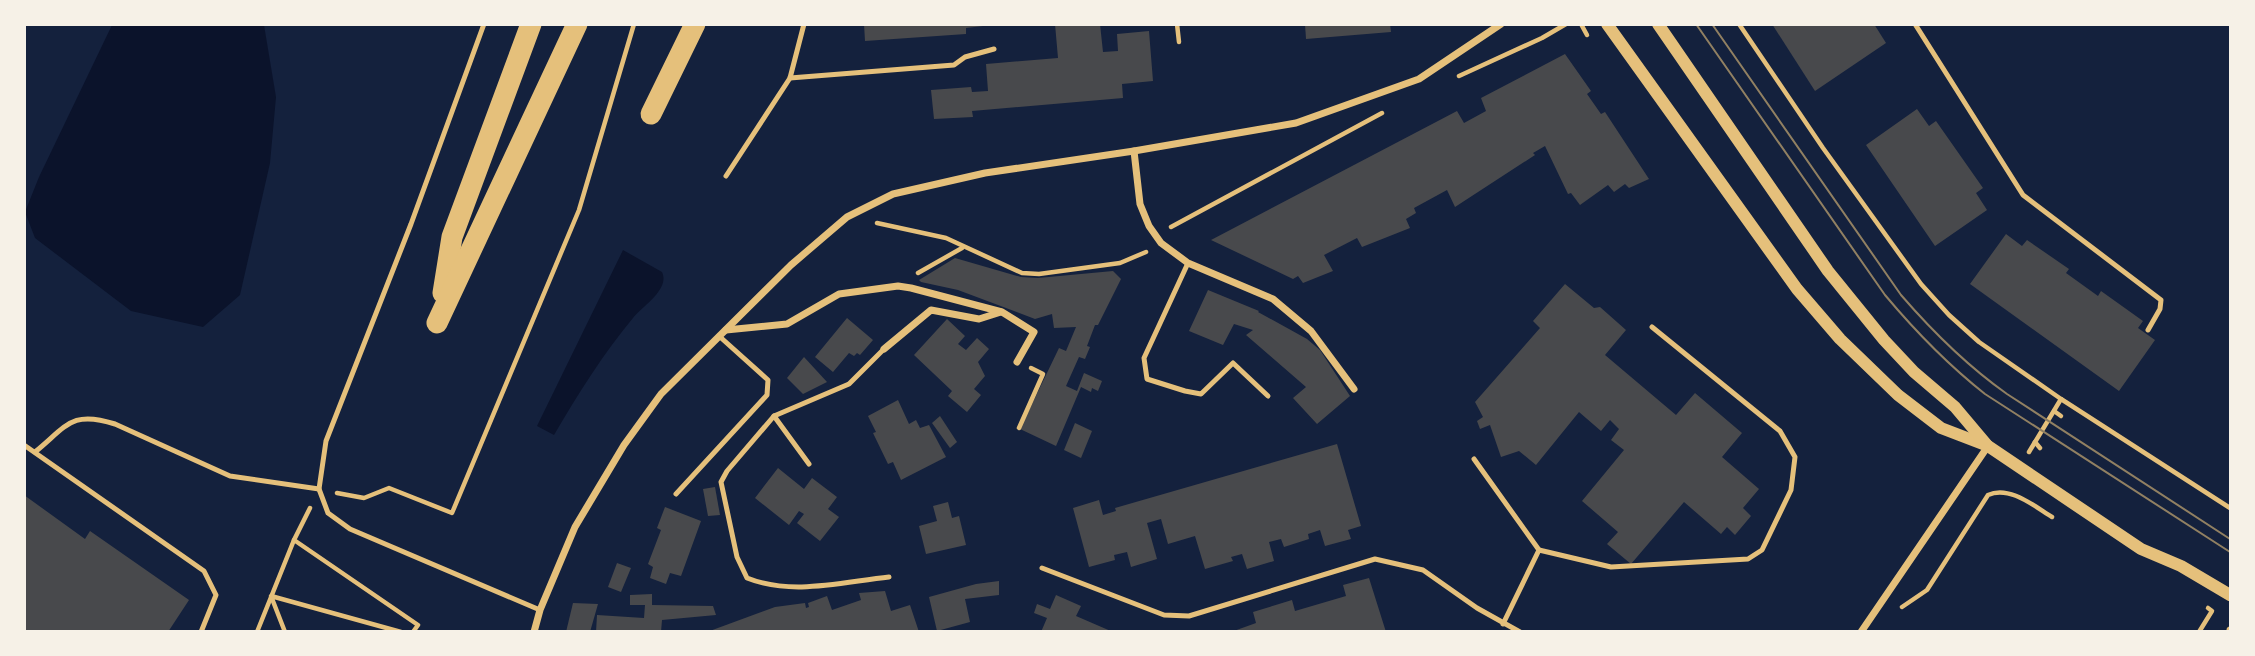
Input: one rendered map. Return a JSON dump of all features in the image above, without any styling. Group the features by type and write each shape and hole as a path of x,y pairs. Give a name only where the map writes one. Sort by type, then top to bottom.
{"highway":[{"path":"531,24 453,237 437,323 577,24"},
{"path":"651,114 695,24"}],"street":[{"path":"534,632 540,610 575,527 624,445 661,394 791,265 847,217 892,194 985,173 1296,123 1419,79 1501,24"},
{"path":"1607,24 1797,289 1840,339 1898,396 1941,428 1988,446 2141,549 2181,566 2231,594"},
{"path":"1658,24 1828,271 1884,340 1914,372 1955,407 1988,446"},
{"path":"1134,151 1140,204 1149,226 1161,243 1188,263 1273,299 1311,331 1354,389"},
{"path":"726,330 787,324 839,294 898,286 1002,312 1034,332 1017,362"},
{"path":"884,349 931,310 979,319 1002,312"},
{"path":"1861,632 1988,446"}],"lane":[{"path":"484,24 411,224 326,441 319,489 328,513 350,529 540,610"},
{"path":"726,176 790,78 803,24"},
{"path":"1914,24 2023,195 2161,300 2160,309 2148,330"},
{"path":"790,78 954,65 965,57 994,49"},
{"path":"1188,263 1144,358 1147,379 1201,394 1233,363 1268,396"},
{"path":"1474,459 1539,550 1611,568 1748,559 1762,550 1791,491 1795,457 1780,431 1652,327"},
{"path":"676,494 767,395 768,380 719,336"},
{"path":"884,349 849,384 774,416 727,471 721,482 737,557 747,578 765,585 788,588 889,577"},
{"path":"774,416 808,464"},
{"path":"35,452 78,418 96,418 115,424 230,477 319,489"},
{"path":"24,445 204,572 216,595 201,632"},
{"path":"1503,624 1539,550"},
{"path":"1042,568 1164,615 1189,616 1375,559 1423,570 1477,608 1520,632"}],"path":[{"path":"257,632 294,540 319,489 364,498 389,488 452,513 579,210 634,24"},
{"path":"1177,24 1179,42"},
{"path":"1449,81 1566,24"},
{"path":"1739,24 1823,148 1921,284 1949,315 1979,342 2061,399 2231,508"},
{"path":"847,217 946,238 1022,273 1039,274 1119,263 1140,256 1161,243 1169,228 1389,110"},
{"path":"916,274 963,247"},
{"path":"1017,362 1044,374 1019,428"},
{"path":"2019,467 2061,399"},
{"path":"2054,411 2061,416"},
{"path":"2035,442 2040,447"},
{"path":"1897,613 1903,605 1927,590 1988,495 2004,491 2053,517"},
{"path":"294,540 418,625 413,632"},
{"path":"271,596 285,632"},
{"path":"271,596 401,632"},
{"path":"2199,632 2203,624"}],"water":[{"path":"112,25 264,25 276,97 270,163 240,295 203,327 131,311 35,238 25,212"},
{"path":"623,250 662,272 662,285 611,346 554,435 537,426"}],"building":[{"path":"864,24 983,26 966,28 966,34 865,41"},
{"path":"1055,24 1100,24 1103,52 1118,51 1117,34 1149,31 1153,81 1122,84 1123,98 972,111 973,117 934,119 931,90 971,87 972,92 988,91 986,64 1058,58"},
{"path":"1305,24 1390,24 1391,32 1306,39"},
{"path":"1772,24 1874,24 1886,43 1815,91"},
{"path":"1565,54 1591,91 1587,94 1601,114 1605,112 1649,179 1629,188 1625,184 1614,192 1608,185 1580,205 1571,193 1568,194 1545,146 1455,207 1447,190 1414,208 1416,213 1406,219 1410,228 1362,247 1357,238 1324,255 1333,271 1303,283 1298,276 1293,279 1211,240 1457,111 1464,123 1486,111 1481,98"},
{"path":"1917,109 1929,126 1936,121 1983,188 1976,193 1987,210 1935,246 1866,145"},
{"path":"2006,234 2022,246 2027,240 2069,269 2066,273 2098,296 2101,291 2143,321 2138,328 2155,340 2119,391 1970,284"},
{"path":"955,258 1021,277 1038,278 1113,271 1121,279 1098,325 1095,325 1085,359 1079,357 1066,386 1077,391 1084,373 1102,381 1098,391 1092,388 1091,392 1081,387 1056,446 1020,429 1059,348 1066,351 1076,327 1054,328 1052,314 1035,319 958,290 919,280"},
{"path":"1565,284 1594,308 1600,307 1626,330 1605,355 1676,415 1695,393 1742,433 1722,457 1759,489 1743,508 1751,516 1735,535 1727,527 1721,534 1684,502 1631,564 1607,544 1618,532 1582,501 1624,450 1611,440 1619,429 1610,420 1601,431 1579,412 1536,465 1519,451 1501,457 1490,425 1480,429 1477,421 1483,417 1475,402 1540,328 1533,321"},
{"path":"1208,290 1259,311 1307,339 1320,350 1350,396 1317,424 1293,398 1306,387 1246,335 1253,330 1234,324 1223,345 1189,331"},
{"path":"847,318 873,340 860,355 849,353 833,372 815,357"},
{"path":"947,319 965,336 958,344 966,350 977,338 989,349 978,362 985,376 974,389 981,395 967,412 948,396 952,391 914,355"},
{"path":"804,357 827,382 803,394 787,378"},
{"path":"898,400 909,424 916,420 920,428 929,425 946,457 901,480 893,462 888,464 868,416"},
{"path":"940,416 957,442 950,448 932,423"},
{"path":"1075,423 1092,431 1081,458 1064,450"},
{"path":"1337,444 1361,526 1348,530 1351,539 1325,546 1320,530 1308,534 1309,539 1284,547 1281,539 1269,542 1274,561 1247,569 1242,554 1231,557 1233,561 1205,569 1195,536 1168,544 1161,519 1147,523 1157,559 1131,567 1127,552 1114,555 1115,560 1089,567 1073,508 1099,500 1103,515 1116,511 1115,508"},
{"path":"778,468 804,489 812,478 837,497 828,509 839,517 820,541 797,523 804,514 799,511 789,525 755,498"},
{"path":"715,487 720,515 708,516 703,489"},
{"path":"24,495 85,539 90,531 189,600 168,632 24,632"},
{"path":"948,502 952,518 959,516 966,545 926,554 919,526 937,521 933,506"},
{"path":"665,507 701,521 681,576 670,573 666,584 650,578 653,567 648,564 661,530 657,528"},
{"path":"617,563 631,568 621,592 608,587"},
{"path":"1369,578 1386,632 1231,632 1256,623 1253,612 1292,600 1295,611 1346,596 1343,585"},
{"path":"999,581 999,595 965,599 970,622 937,631 929,597 976,584"},
{"path":"885,591 891,611 910,605 919,632 707,632 775,607 805,603 806,608 809,607 808,603 827,596 832,610 861,600 859,593"},
{"path":"652,594 652,605 713,606 716,615 662,620 661,632 596,632 597,615 644,618 645,605 630,605 630,595"},
{"path":"1056,595 1081,606 1076,616 1113,632 1041,632 1047,618 1034,613 1037,604 1050,609"},
{"path":"573,603 598,604 590,632 566,632"}],"tram line":[{"path":"1696,24 1885,295 1932,347 1985,394 2230,552"},
{"path":"1712,24 1901,295 1938,335 1978,372 2007,394 2230,539"}]}
